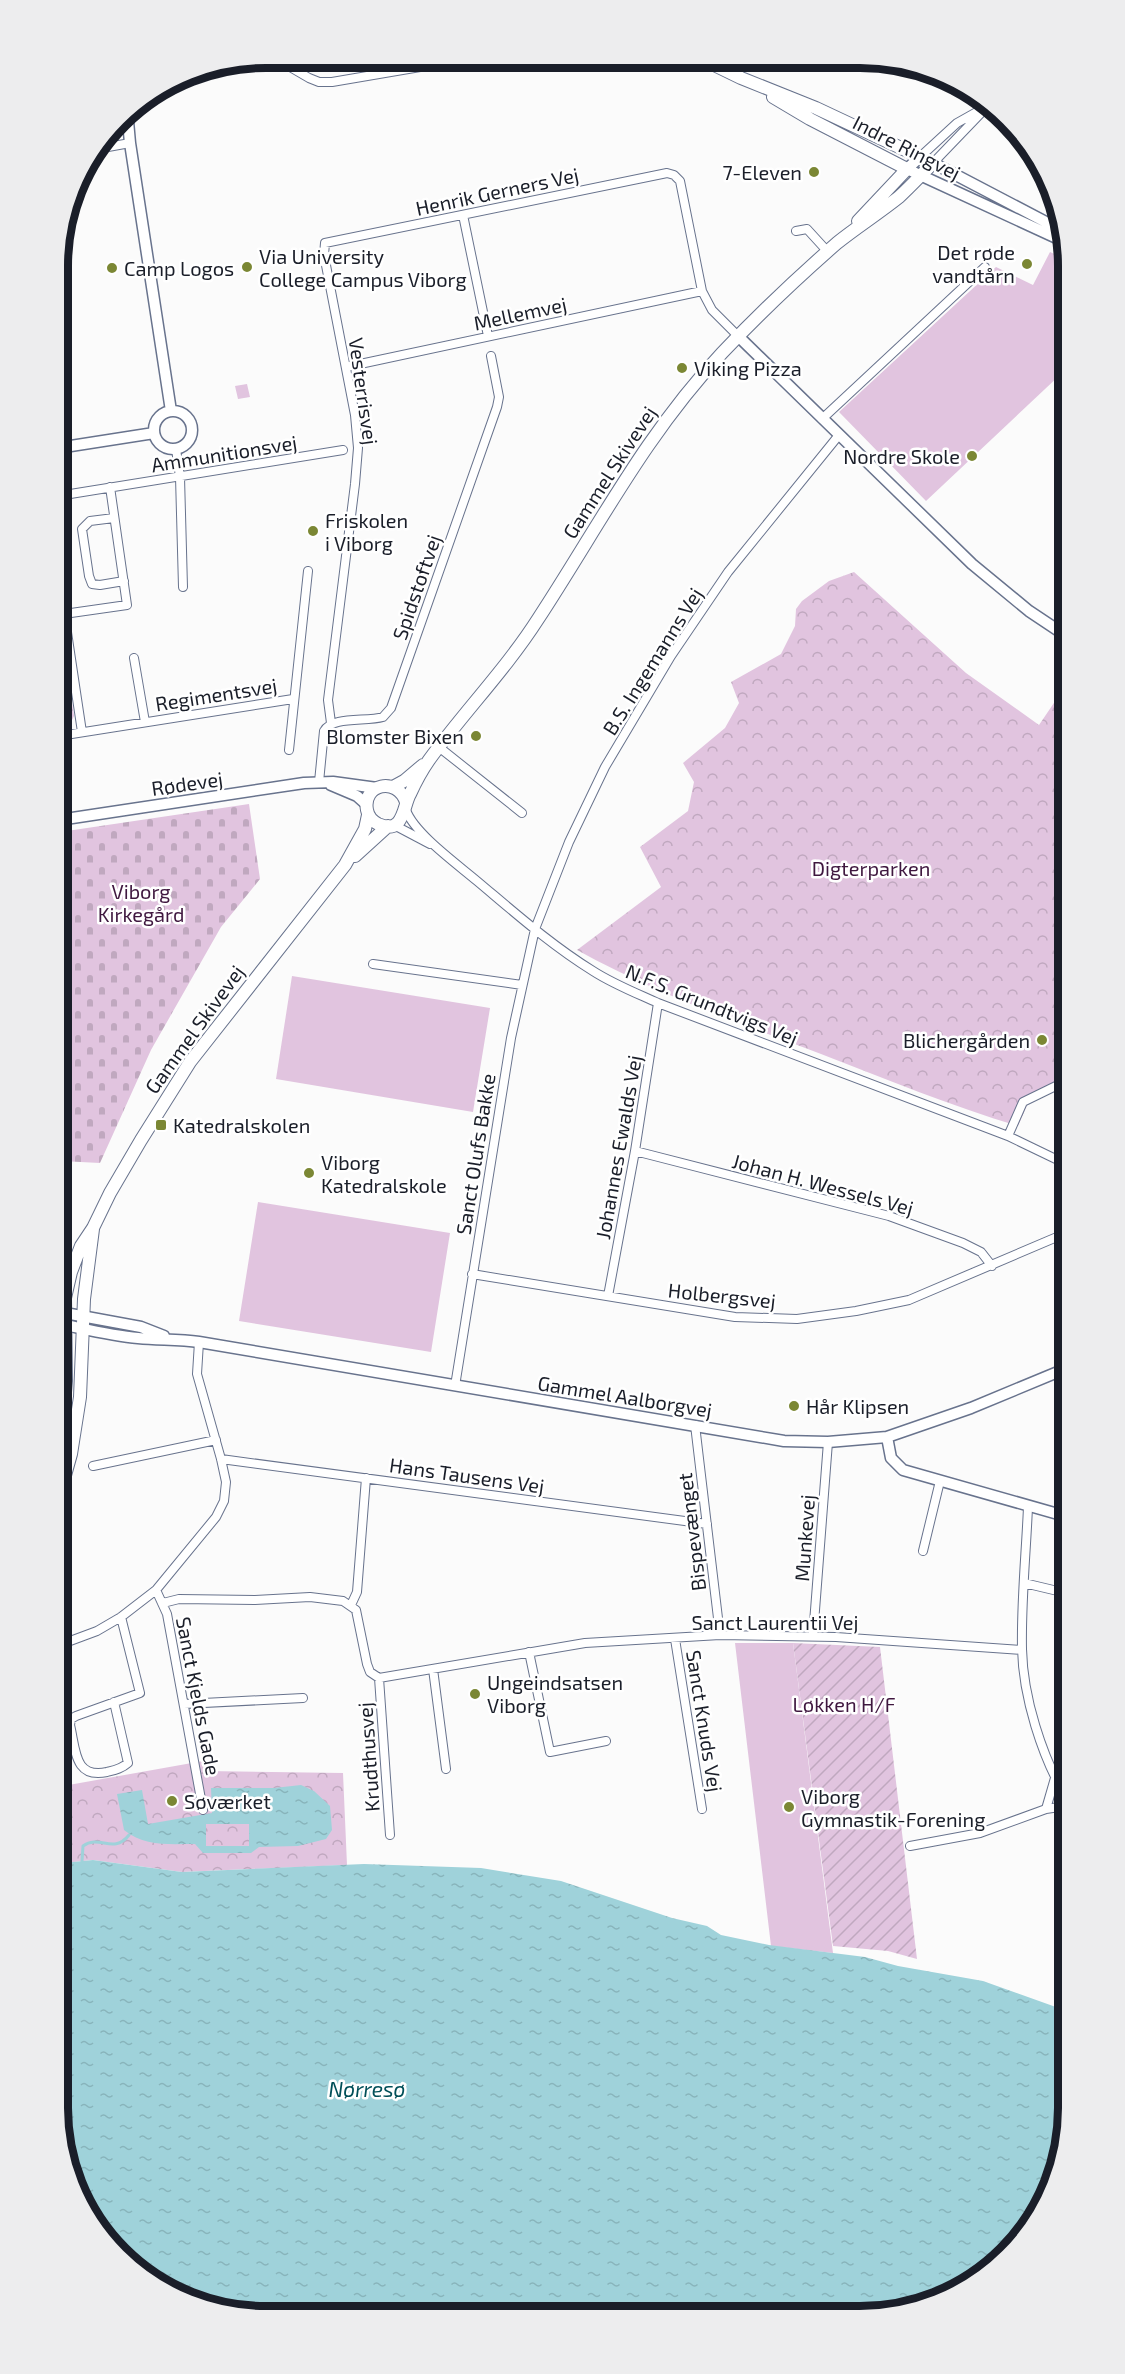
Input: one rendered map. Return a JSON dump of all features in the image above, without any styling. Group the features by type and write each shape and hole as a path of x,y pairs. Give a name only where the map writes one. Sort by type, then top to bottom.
{"main road":[{"name":"Indre Ringvej","path":"720,68 816,108 933,163"},
{"name":"Indre Ringvej","path":"741,78 810,119 907,169"},
{"name":"Gammel Skivevej","path":"839,242 899,197 933,163"},
{"name":"Gammel Skivevej","path":"393,787 429,761 538,621 633,465 656,431 694,385 739,337 839,242 907,169"},
{"name":"Gammel Skivevej","path":"406,806 429,761"},
{"path":"393,787 402,793 406,806 402,819 391,825 376,824 367,810 368,796 377,788 393,787"},
{"name":"Gammel Skivevej","path":"68,1285 81,1246 93,1228 114,1185 190,1062 345,865 365,829 367,810"},
{"name":"Gammel Skivevej","path":"345,865 391,825"},
{"name":"Gammel Skivevej","path":"68,1460 76,1425 87,1272 93,1228"}],"street":[{"path":"293,68 320,82 332,82 414,68"},
{"name":"Gammel Skivevej","path":"907,169 957,123 981,110"},
{"name":"Gammel Skivevej","path":"933,163 983,111"},
{"path":"128,122 171,411"},
{"path":"106,147 130,143"},
{"name":"Indre Ringvej","path":"933,163 960,175 1053,226"},
{"name":"Indre Ringvej","path":"907,169 1056,238"},
{"name":"Henrik Gerners Vej","path":"325,243 667,173 674,175 680,181 702,291"},
{"path":"463,215 488,336"},
{"path":"796,231 807,229 828,252"},
{"name":"Vesterrisvej","path":"325,243 324,255 355,415 358,448 356,484 328,700 331,723"},
{"path":"822,419 985,267"},
{"path":"702,291 712,310 972,564 1029,611 1058,630"},
{"name":"Mellemvej","path":"345,367 702,291"},
{"name":"Spidstoftvej","path":"331,723 378,718 388,714 391,708 497,407 499,397 491,356"},
{"path":"171,411 183,414 191,427 190,438 182,447 176,449 159,444 154,433 158,418 171,411"},
{"path":"68,446 154,433"},
{"name":"B.S. Ingemanns Vej","path":"535,929 569,842 605,766 663,668 728,572 839,435"},
{"path":"176,449 180,477 183,587"},
{"name":"Ammunitionsvej","path":"68,494 343,450"},
{"path":"68,613 127,605 110,487"},
{"path":"114,518 90,521 82,529 89,576 92,584 124,581"},
{"name":"Regimentsvej","path":"289,750 308,571"},
{"path":"68,640 82,732"},
{"name":"Regimentsvej","path":"134,658 145,722"},
{"name":"Regimentsvej","path":"68,734 293,699"},
{"path":"319,782 324,731 331,723"},
{"path":"440,748 522,813"},
{"name":"Rødevej","path":"68,819 319,782 347,783 377,788"},
{"name":"Rødevej","path":"319,782 357,796 367,810"},
{"name":"N.F.S. Grundtvigs Vej","path":"406,806 410,818 436,846 535,929 594,972 658,1004 1008,1136 1058,1160"},
{"name":"N.F.S. Grundtvigs Vej","path":"391,825 436,846"},
{"name":"Sanct Olufs Bakke","path":"455,1386 505,1072 535,929"},
{"path":"373,963 522,985"},
{"name":"Johannes Ewalds Vej","path":"608,1296 635,1151 658,1004"},
{"path":"1008,1136 1023,1102 1058,1085"},
{"name":"Johan H. Wessels Vej","path":"635,1151 889,1216 972,1247 981,1252 992,1266"},
{"name":"Holbergsvej","path":"472,1274 735,1317 797,1319 856,1311 909,1300 1057,1237"},
{"name":"Gammel Aalborgvej","path":"68,1317 84,1315 141,1327 170,1338"},
{"name":"Gammel Aalborgvej","path":"68,1321 84,1329 140,1338 170,1338 199,1342 784,1441 828,1442 887,1437 971,1408 1057,1372"},
{"path":"68,1642 97,1631 121,1617 156,1590 216,1517 224,1501 226,1482 197,1374 199,1342"},
{"name":"Bispevænget","path":"695,1425 720,1635"},
{"path":"887,1437 891,1458 896,1466 903,1470 1057,1514"},
{"path":"93,1466 216,1440"},
{"name":"Munkevej","path":"813,1636 828,1442"},
{"name":"Hans Tausens Vej","path":"221,1459 707,1524"},
{"path":"351,1605 357,1592 366,1478"},
{"path":"923,1551 940,1481"},
{"path":"1028,1507 1022,1650 1025,1680 1032,1712 1057,1782"},
{"path":"1024,1583 1057,1591"},
{"name":"Sanct Kjelds Gade","path":"156,1590 164,1603 203,1810"},
{"path":"164,1603 179,1599 335,1598 351,1605 358,1617 367,1664 370,1672 378,1677"},
{"path":"114,1702 128,1763 122,1768 96,1774 89,1773 83,1770 79,1762 70,1725 71,1719 114,1702 140,1692 121,1617"},
{"name":"Sanct Laurentii Vej","path":"378,1677 585,1643 720,1635 813,1636 1022,1650"},
{"name":"Sanct Knuds Vej","path":"675,1639 702,1809"},
{"path":"529,1652 550,1752 606,1741"},
{"path":"433,1669 446,1768"},
{"name":"Krudthusvej","path":"378,1677 390,1835"},
{"path":"184,1704 303,1698"},
{"path":"1046,1809 1055,1778"},
{"path":"910,1846 980,1833 1046,1809 1057,1807"}],"green space":[{"name":"Nordre Skole","path":"1050,252 1057,255 1058,377 926,501 839,412 996,267 1033,285"},
{"path":"247,384 250,397 238,399 235,386"},
{"name":"Digterparken","path":"854,572 966,673 1039,725 1058,697 1058,1089 1028,1103 1018,1126 919,1092 697,1006 607,966 577,950 661,887 640,847 688,811 694,782 683,763 725,728 739,703 731,682 781,654 795,626 796,609 802,601 829,581"},
{"path":"68,677 74,716 68,726"},
{"name":"Viborg Kirkegård","path":"249,804 260,879 221,927 151,1050 100,1163 68,1161 68,831"},
{"path":"292,976 490,1008 473,1112 276,1079"},
{"path":"258,1202 450,1233 431,1352 239,1321"},
{"path":"735,1643 793,1643 833,1953 771,1946"},
{"name":"Løkken H/F","path":"793,1643 880,1647 917,1959 888,1951 833,1946"},
{"name":"Søværket","path":"203,1761 205,1771 343,1773 347,1865 182,1872 93,1860 68,1863 68,1785"}],"water":[{"path":"301,1785 314,1791 330,1806 332,1830 326,1839 298,1846 259,1847 251,1853 203,1853 195,1844 149,1842 124,1830 117,1794 142,1790 148,1824 212,1813 211,1788 274,1788","holes":["206,1824 249,1824 249,1846 206,1846"]},
{"name":"Nørresø","path":"93,1860 182,1872 364,1864 481,1868 561,1881 672,1918 707,1926 721,1935 769,1945 865,1957 898,1966 983,1981 1057,2007 1057,2121 1054,2147 1047,2172 1024,2219 1000,2249 970,2273 947,2286 911,2300 885,2305 253,2306 227,2303 202,2296 155,2273 117,2239 101,2219 88,2196 74,2160 69,2134 68,2108 68,1862"}],"waterway":[{"path":"82,1861 83,1846 95,1842 117,1843 129,1835"}],"place":[{"name":"7-Eleven","path":"814,172"},
{"name":"Det røde vandtårn","path":"1027,264"},
{"name":"Via University College Campus Viborg","path":"247,267"},
{"name":"Camp Logos","path":"112,268"},
{"name":"Viking Pizza","path":"682,368"},
{"name":"Nordre Skole","path":"972,456"},
{"name":"Friskolen i Viborg","path":"313,531"},
{"name":"Blomster Bixen","path":"476,736"},
{"name":"Blichergården","path":"1042,1040"},
{"name":"Katedralskolen","path":"161,1125"},
{"name":"Viborg Katedralskole","path":"309,1173"},
{"name":"Hår Klipsen","path":"794,1406"},
{"name":"Ungeindsatsen Viborg","path":"475,1694"},
{"name":"Søværket","path":"172,1801"},
{"name":"Viborg Gymnastik-Forening","path":"789,1807"}]}
